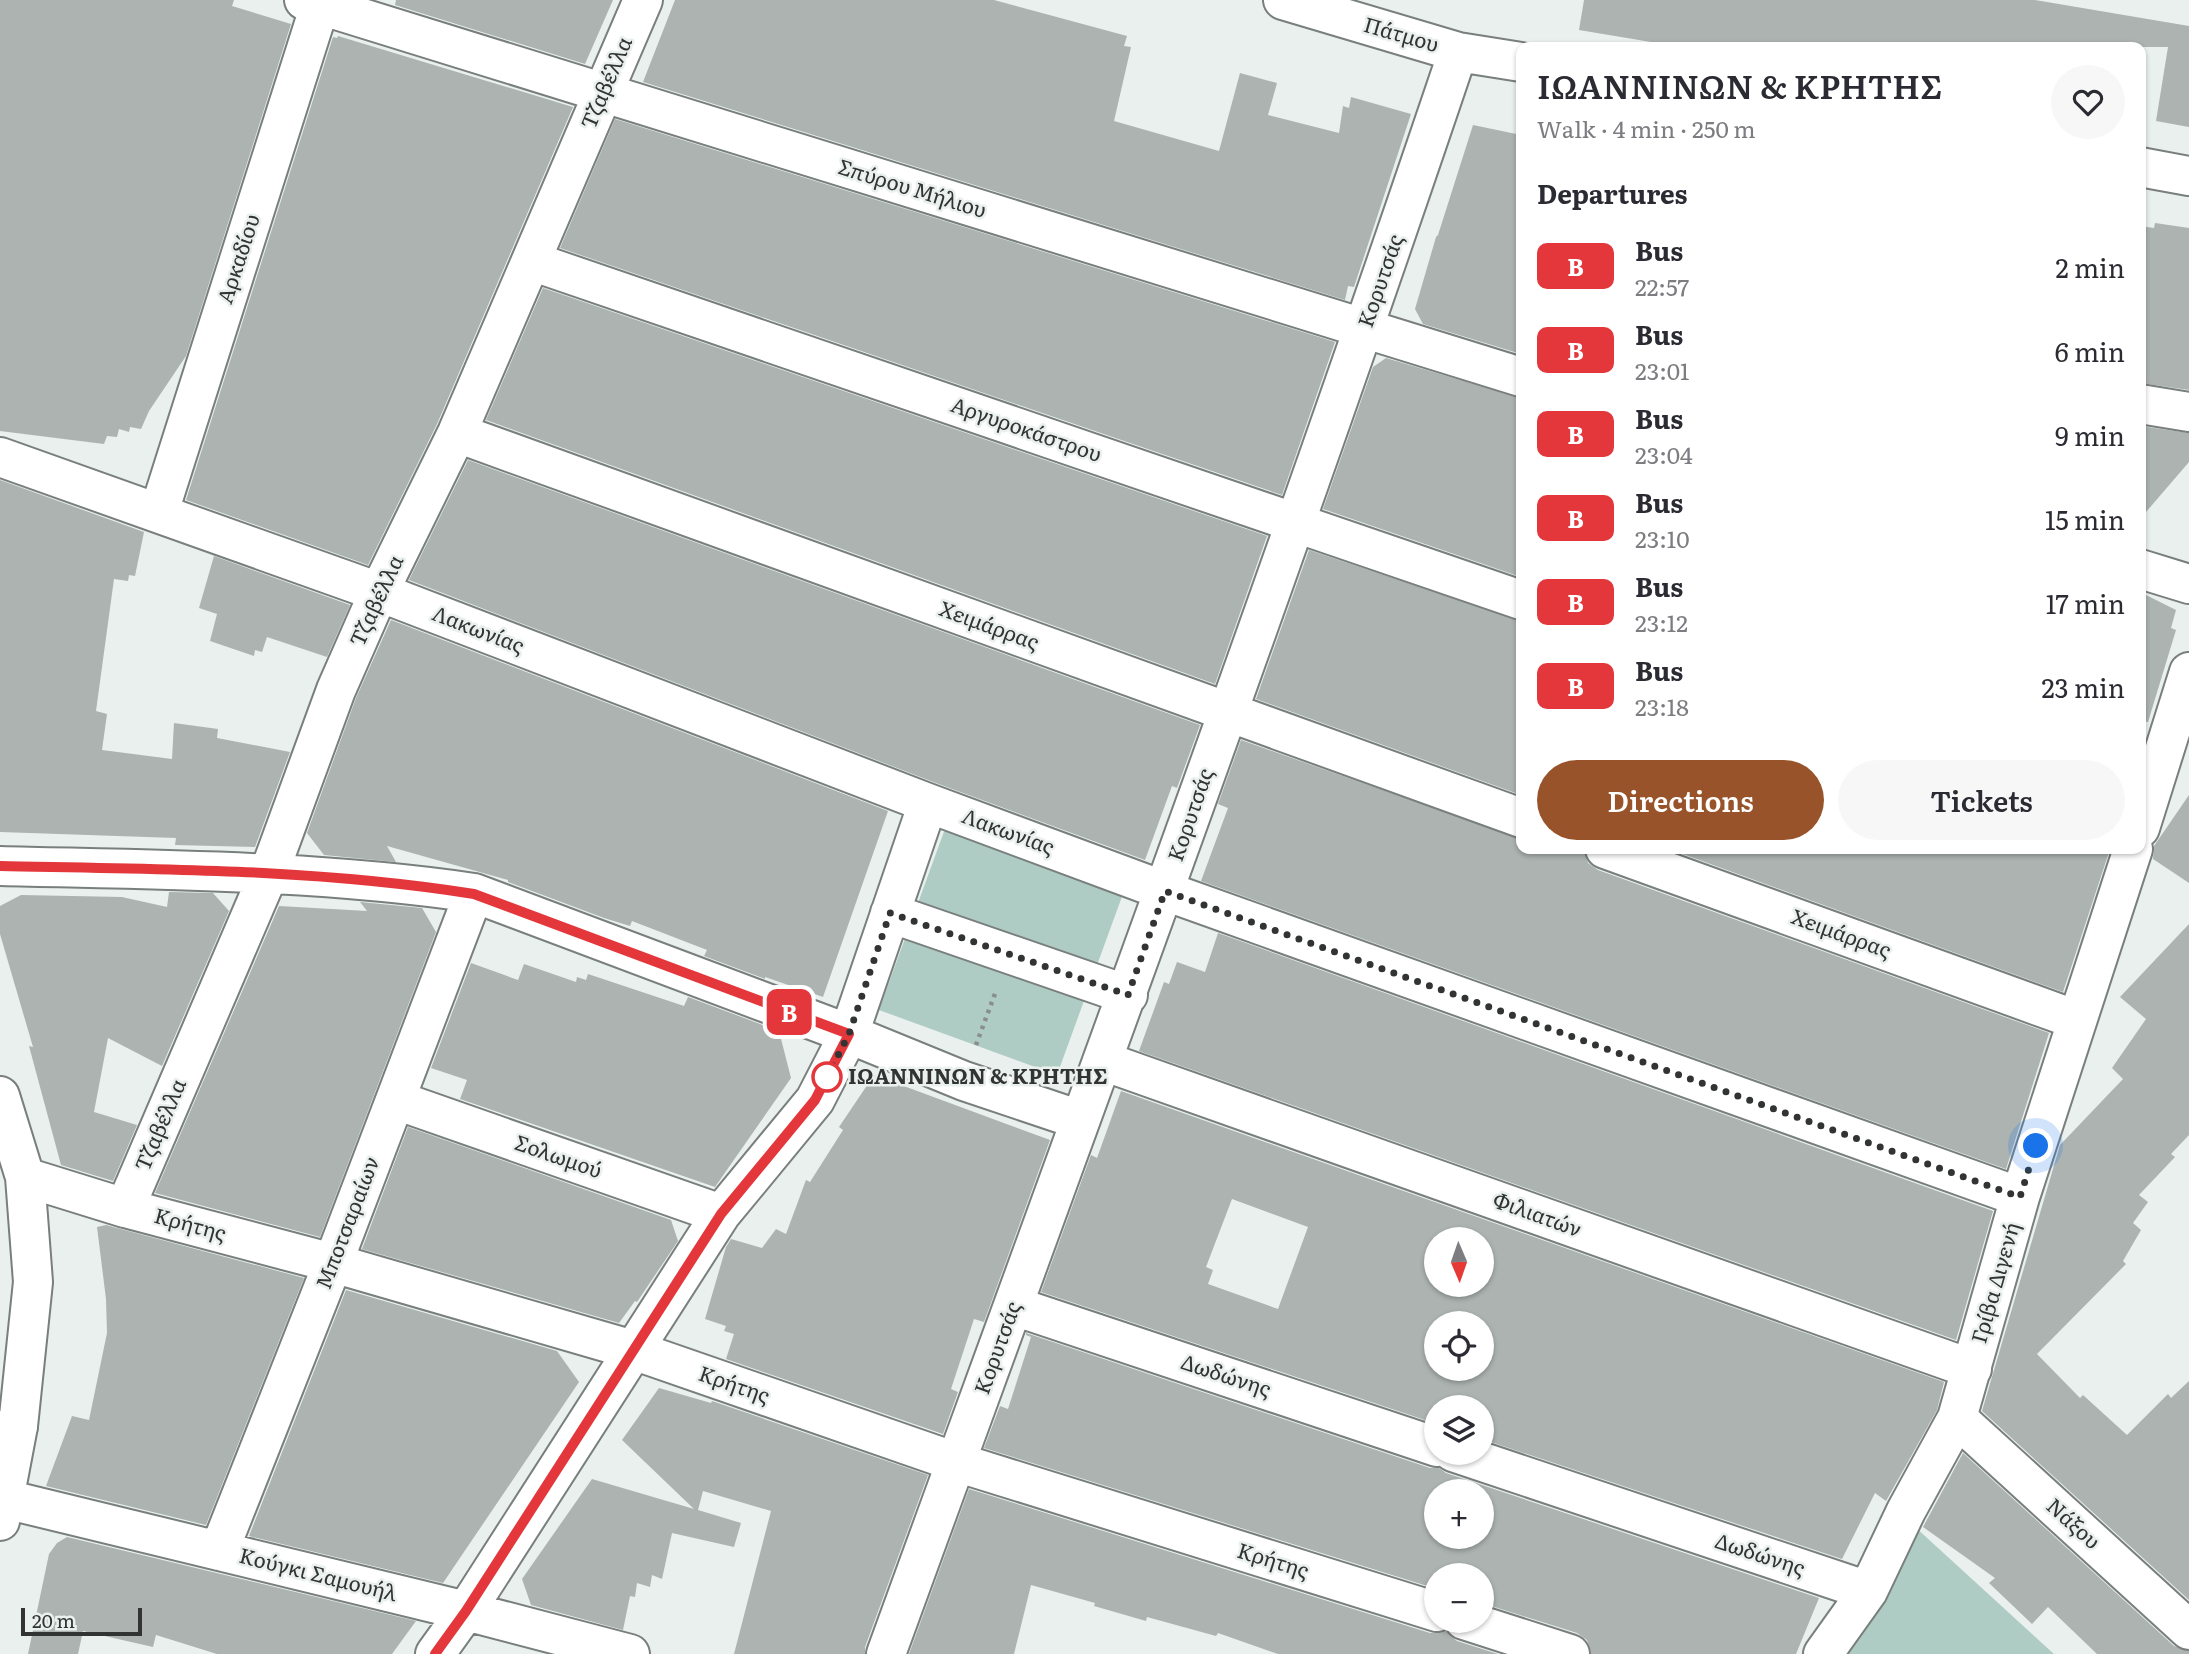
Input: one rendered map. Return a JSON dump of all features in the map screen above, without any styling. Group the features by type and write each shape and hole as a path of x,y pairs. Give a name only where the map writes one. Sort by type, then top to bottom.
{"street":[{"name":"Τζαβέλλα","path":"125,1208 269,873 336,690 379,592 457,433 643,0"},
{"name":"Πάτμου","path":"1283,0 1458,52 1516,61"},
{"name":"Σπύρου Μήλιου","path":"312,3 1516,375"},
{"name":"Αρκαδίου","path":"159,512 312,3"},
{"name":"Κορυτσάς","path":"886,1654 1128,995 1226,712 1365,329 1458,52"},
{"path":"2146,168 2189,176"},
{"name":"Αργυροκάστρου","path":"531,261 1516,598"},
{"path":"2146,405 2189,412"},
{"name":"Χειμάρρας","path":"457,433 1516,816"},
{"name":"Λακωνίας","path":"0,457 379,592 1165,891 2020,1197"},
{"path":"2146,571 2189,584"},
{"path":"2146,811 2176,767 2189,672"},
{"path":"435,1654 466,1611 721,1214 815,1100 849,1034 928,803"},
{"name":"Χειμάρρας","path":"1619,854 2077,1020"},
{"name":"Γρίβα Διγενή","path":"1823,1654 1868,1591 1906,1511 1957,1418 2020,1197 2131,854"},
{"path":"0,866 269,873 417,885 474,894 849,1034 964,1081 1080,1120"},
{"name":"Μποτσαραίων","path":"219,1551 474,894"},
{"path":"890,913 1128,995"},
{"name":"Φιλιατών","path":"1103,1061 1972,1369"},
{"path":"0,1096 25,1177 33,1282 9,1429 3,1510"},
{"name":"Σολωμού","path":"396,1100 721,1214"},
{"name":"Κρήτης","path":"25,1177 125,1208 333,1263 633,1350 956,1462 1424,1608"},
{"name":"Δωδώνης","path":"1014,1306 1424,1443"},
{"name":"Νάξου","path":"1957,1418 2189,1630"},
{"name":"Δωδώνης","path":"1492,1465 1868,1591"},
{"name":"Κούγκι Σαμουήλ","path":"3,1510 219,1551 630,1654"},
{"path":"1494,1630 1570,1654"}],"path":[{"path":"964,1081 1009,953"}],"green space":[{"path":"946,826 1124,891 1057,1075 879,1010"},
{"path":"1914,1526 2054,1654 1846,1654"}],"building":[{"path":"0,0 234,0 232,6 291,24 186,356 149,411 141,429 130,427 129,432 119,429 117,437 107,436 104,444 0,431"},
{"path":"396,0 613,0 585,64 395,5"},
{"path":"675,0 994,0 1127,36 1124,46 1131,47 1114,121 1219,151 1240,73 1277,83 1268,115 1339,133 1343,106 1349,108 1351,97 1411,114 1354,287 1348,286 1345,300 643,82"},
{"path":"1584,0 2035,0 2189,26 2189,127 2156,121 2168,47 2146,47 2146,42 1651,42 1579,30"},
{"path":"338,36 573,107 437,424 368,565 186,500 333,37"},
{"path":"615,119 1335,342 1282,495 560,248"},
{"path":"1473,125 1516,134 1516,352 1423,324 1415,309"},
{"path":"2155,223 2189,228 2189,390 2146,384 2146,227 2154,228"},
{"path":"543,288 1267,536 1215,684 486,420"},
{"path":"1386,358 1516,397 1516,575 1323,509 1373,367"},
{"path":"2146,427 2189,433 2189,462 2146,512"},
{"path":"468,460 1200,725 1177,788 1172,786 1145,860 936,783 409,580"},
{"path":"0,480 144,532 135,576 129,575 128,581 114,579 96,711 107,714 102,750 172,759 174,723 218,729 217,738 290,752 255,847 175,845 176,838 0,832"},
{"path":"1309,550 1516,619 1516,793 1256,699"},
{"path":"214,556 350,605 327,657 267,637 262,652 255,650 254,656 210,641 217,614 199,608"},
{"path":"2146,595 2176,610 2171,628 2176,630 2148,722"},
{"path":"391,620 888,811 823,997 704,956 707,950 632,921 630,926 604,918 508,880 387,846 396,862 324,855 307,833 356,698"},
{"path":"1241,740 1516,837 1516,854 1585,854 1588,863 1598,870 2049,1033 2006,1169 1201,881 1228,808 1218,804"},
{"path":"2189,795 2189,883 2153,859 2154,846"},
{"path":"1683,854 2108,854 2063,992"},
{"path":"169,892 213,893 229,911 162,1066 108,1038 94,1112 137,1125 113,1181 61,1165 29,1046 33,1047 0,934 0,906 21,895 122,897 167,907"},
{"path":"360,902 422,908 436,932 320,1237 155,1193 279,906 367,911"},
{"path":"2189,924 2189,1135 2171,1154 2175,1157 2139,1195 2148,1202 2133,1223 2141,1230 2123,1261 2126,1264 2037,1354 2080,1398 2083,1395 2127,1435 2168,1394 2171,1398 2189,1381 2189,1600 1982,1411 2060,1145 2123,1079 2112,1068 2146,1019 2120,997"},
{"path":"1218,933 1993,1211 1956,1340 1139,1051 1164,982 1169,984 1177,962 1205,972"},
{"path":"471,963 518,980 524,964 576,982 577,977 586,980 588,974 684,1006 688,997 779,1031 791,1078 715,1187 460,1099 467,1080 431,1068"},
{"path":"874,1075 1050,1140 984,1322 974,1319 951,1389 958,1392 943,1434 726,1359 734,1334 724,1331 726,1326 705,1319 726,1247 731,1239 762,1248 776,1229 786,1234 806,1180 810,1182 843,1130 839,1127"},
{"path":"1121,1091 1944,1382 1937,1410 1886,1501 1875,1493 1842,1559 1494,1443 1494,1395 1424,1395 1424,1420 1041,1292 1091,1155 1097,1158","holes":["1232,1199 1308,1227 1278,1309 1208,1284 1213,1270 1206,1267"]},
{"path":"408,1127 671,1220 678,1241 637,1302 635,1301 619,1323 362,1249"},
{"path":"106,1225 304,1278 206,1525 46,1486 72,1416 89,1420 107,1333 106,1299 97,1227"},
{"path":"346,1290 557,1351 579,1382 443,1583 249,1536"},
{"path":"1026,1333 1430,1468 1439,1468 1464,1479 1424,1479 1424,1549 1494,1549 1494,1489 1819,1598 1796,1654 1591,1654 1587,1640 1577,1633 1494,1607 1494,1563 1424,1563 1424,1585 984,1448 1000,1406 1008,1409 1031,1337"},
{"path":"659,1388 711,1403 712,1401 928,1475 865,1647 865,1654 734,1654 771,1511 703,1491 698,1510 741,1523 734,1547 672,1533 662,1579 652,1575 650,1587 637,1583 635,1597 630,1596 623,1630 531,1605 522,1579 592,1479 694,1509 622,1440"},
{"path":"1963,1453 2174,1646 2189,1651 2189,1654 2097,1654 2048,1607 2032,1624 1989,1583 1995,1578 1923,1527"},
{"path":"969,1489 1424,1633 1448,1633 1457,1641 1498,1654 1278,1654 1218,1633 1216,1636 1147,1617 1146,1621 1031,1585 1014,1654 909,1654"},
{"path":"67,1537 416,1621 392,1654 217,1654 156,1635 153,1647 83,1631 78,1654 28,1654 49,1554 57,1543"}],"bus line":[{"name":"Β","path":"0,866 269,873 417,885 474,894 849,1034 815,1100 721,1214 466,1611 435,1654"}],"place":[{"name":"ΙΩΑΝΝΙΝΩΝ & ΚΡΗΤΗΣ","path":"827,1077"}],"route":[{"path":"827,1077 849,1034 890,913 1128,995 1165,891 2020,1197 2036,1146"}]}
